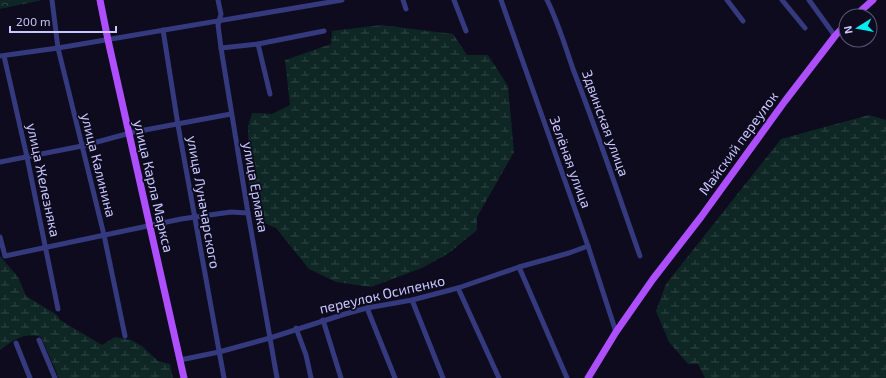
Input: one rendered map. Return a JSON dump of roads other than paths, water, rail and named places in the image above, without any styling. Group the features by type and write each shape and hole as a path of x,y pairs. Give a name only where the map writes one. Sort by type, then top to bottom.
{"main road":[{"name":"улица Карла Маркса","path":"100,0 184,378"},
{"path":"864,8 873,0"},
{"name":"Майский переулок","path":"588,378 616,332 653,279 697,222 785,101 838,33"}],"street":[{"name":"улица Калинина","path":"52,0 58,48 104,235 126,336"},
{"name":"улица Ермака","path":"218,0 221,14 218,25 231,114 278,378"},
{"path":"2,56 108,40 342,0"},
{"path":"403,0 406,9"},
{"path":"454,0 466,31"},
{"name":"Зелёная улица","path":"501,0 588,246 616,332"},
{"name":"Здвинская улица","path":"548,0 600,139 640,256"},
{"path":"727,0 743,21"},
{"path":"782,0 805,28"},
{"path":"809,0 835,36"},
{"name":"улица Луначарского","path":"163,30 178,124 224,378"},
{"path":"221,48 258,44 324,31"},
{"path":"258,44 270,94"},
{"name":"улица Железняка","path":"2,56 27,157 58,309"},
{"path":"0,162 82,146 129,133 231,114"},
{"path":"0,237 5,256 45,246 149,225 231,212 248,213"},
{"name":"переулок Осипенко","path":"180,360 219,352 270,338 296,328 367,308 412,300 458,288 519,267 569,254 588,246"},
{"path":"519,267 567,378"},
{"path":"458,288 499,378"},
{"path":"412,300 443,378"},
{"path":"367,308 394,378"},
{"path":"323,320 340,378"},
{"path":"296,328 306,355 311,378"},
{"path":"39,340 55,378"},
{"path":"16,343 30,378"}]}
